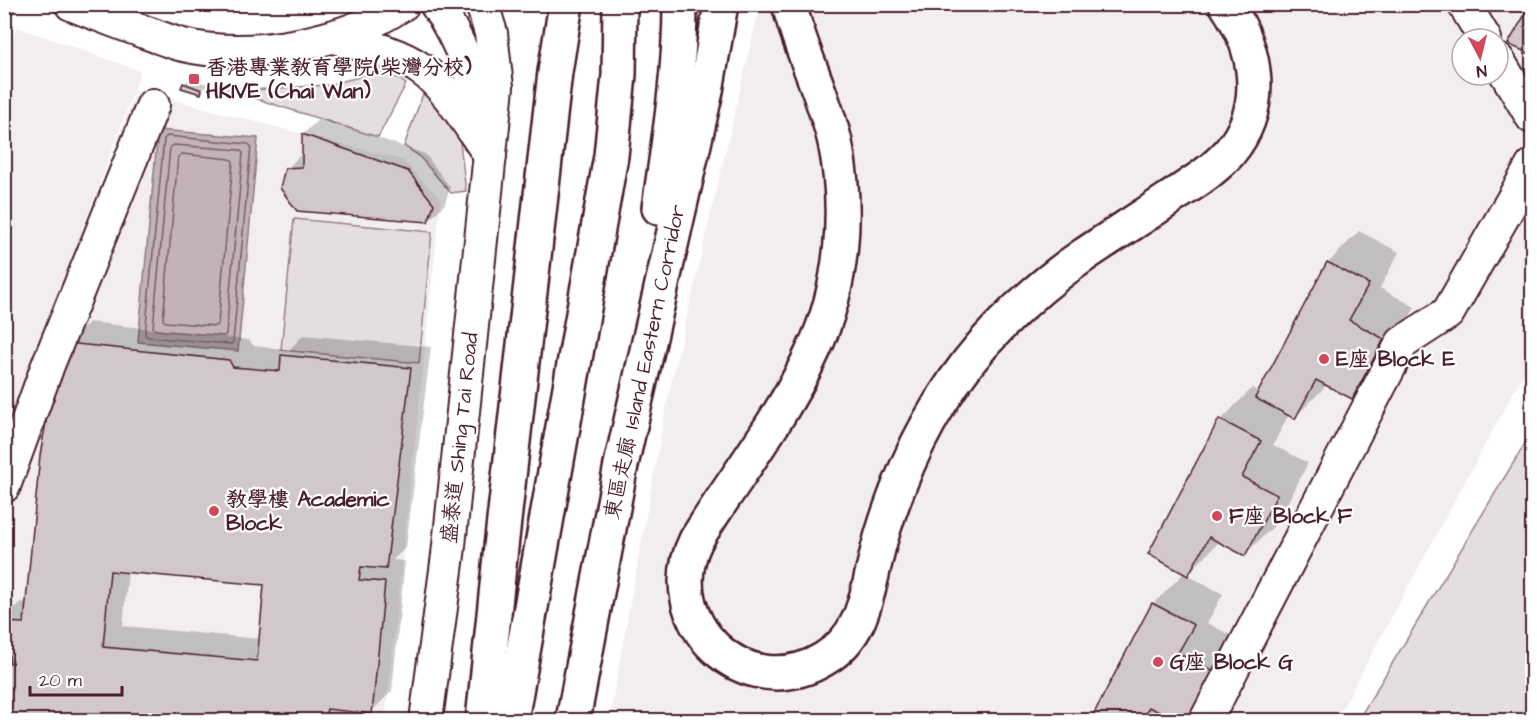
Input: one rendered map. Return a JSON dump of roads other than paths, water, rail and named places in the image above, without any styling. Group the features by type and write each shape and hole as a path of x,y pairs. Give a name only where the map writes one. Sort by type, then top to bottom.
{"highway":[{"path":"483,720 551,108 566,4"},
{"path":"511,720 611,156 620,75 620,4"},
{"path":"621,465 674,105 680,4"},
{"name":"東區走廊 Island Eastern Corridor","path":"573,720 621,465 706,91 721,4"},
{"path":"789,4 835,143 842,200 839,255 828,305 814,351 758,448 696,540 687,560 685,585 693,619 720,653 735,663 769,672 807,667 824,659 847,640 856,628 868,597 885,524 915,450 945,395 997,329 1047,282 1082,256 1200,179 1230,151 1241,134 1248,116 1253,96 1254,78 1252,56 1226,4"}],"street":[{"path":"71,4 180,45 208,51 241,52 274,50 334,37 374,20 403,4"},
{"name":"盛泰道 Shing Tai Road","path":"436,4 461,46 477,92 489,155"},
{"name":"盛泰道 Shing Tai Road","path":"426,720 448,555 497,87 491,33 482,4"},
{"path":"1464,4 1478,27"},
{"path":"334,37 390,53 420,68 440,86 489,155"},
{"path":"1510,80 1533,117"},
{"path":"4,486 48,365 153,105"},
{"path":"1206,720 1402,343 1448,312 1533,166"}],"water":[{"path":"158,130 258,138 238,351 138,342"}],"railway":[{"path":"4,32 14,4"}],"place":[{"name":"香港專業教育學院(柴灣分校) HKIVE (Chai Wan)","path":"194,79"},
{"name":"E座 Block E","path":"1324,359"},
{"name":"教學樓 Academic Block","path":"214,511"},
{"name":"F座 Block F","path":"1217,516"},
{"name":"G座 Block G","path":"1158,662"}]}
